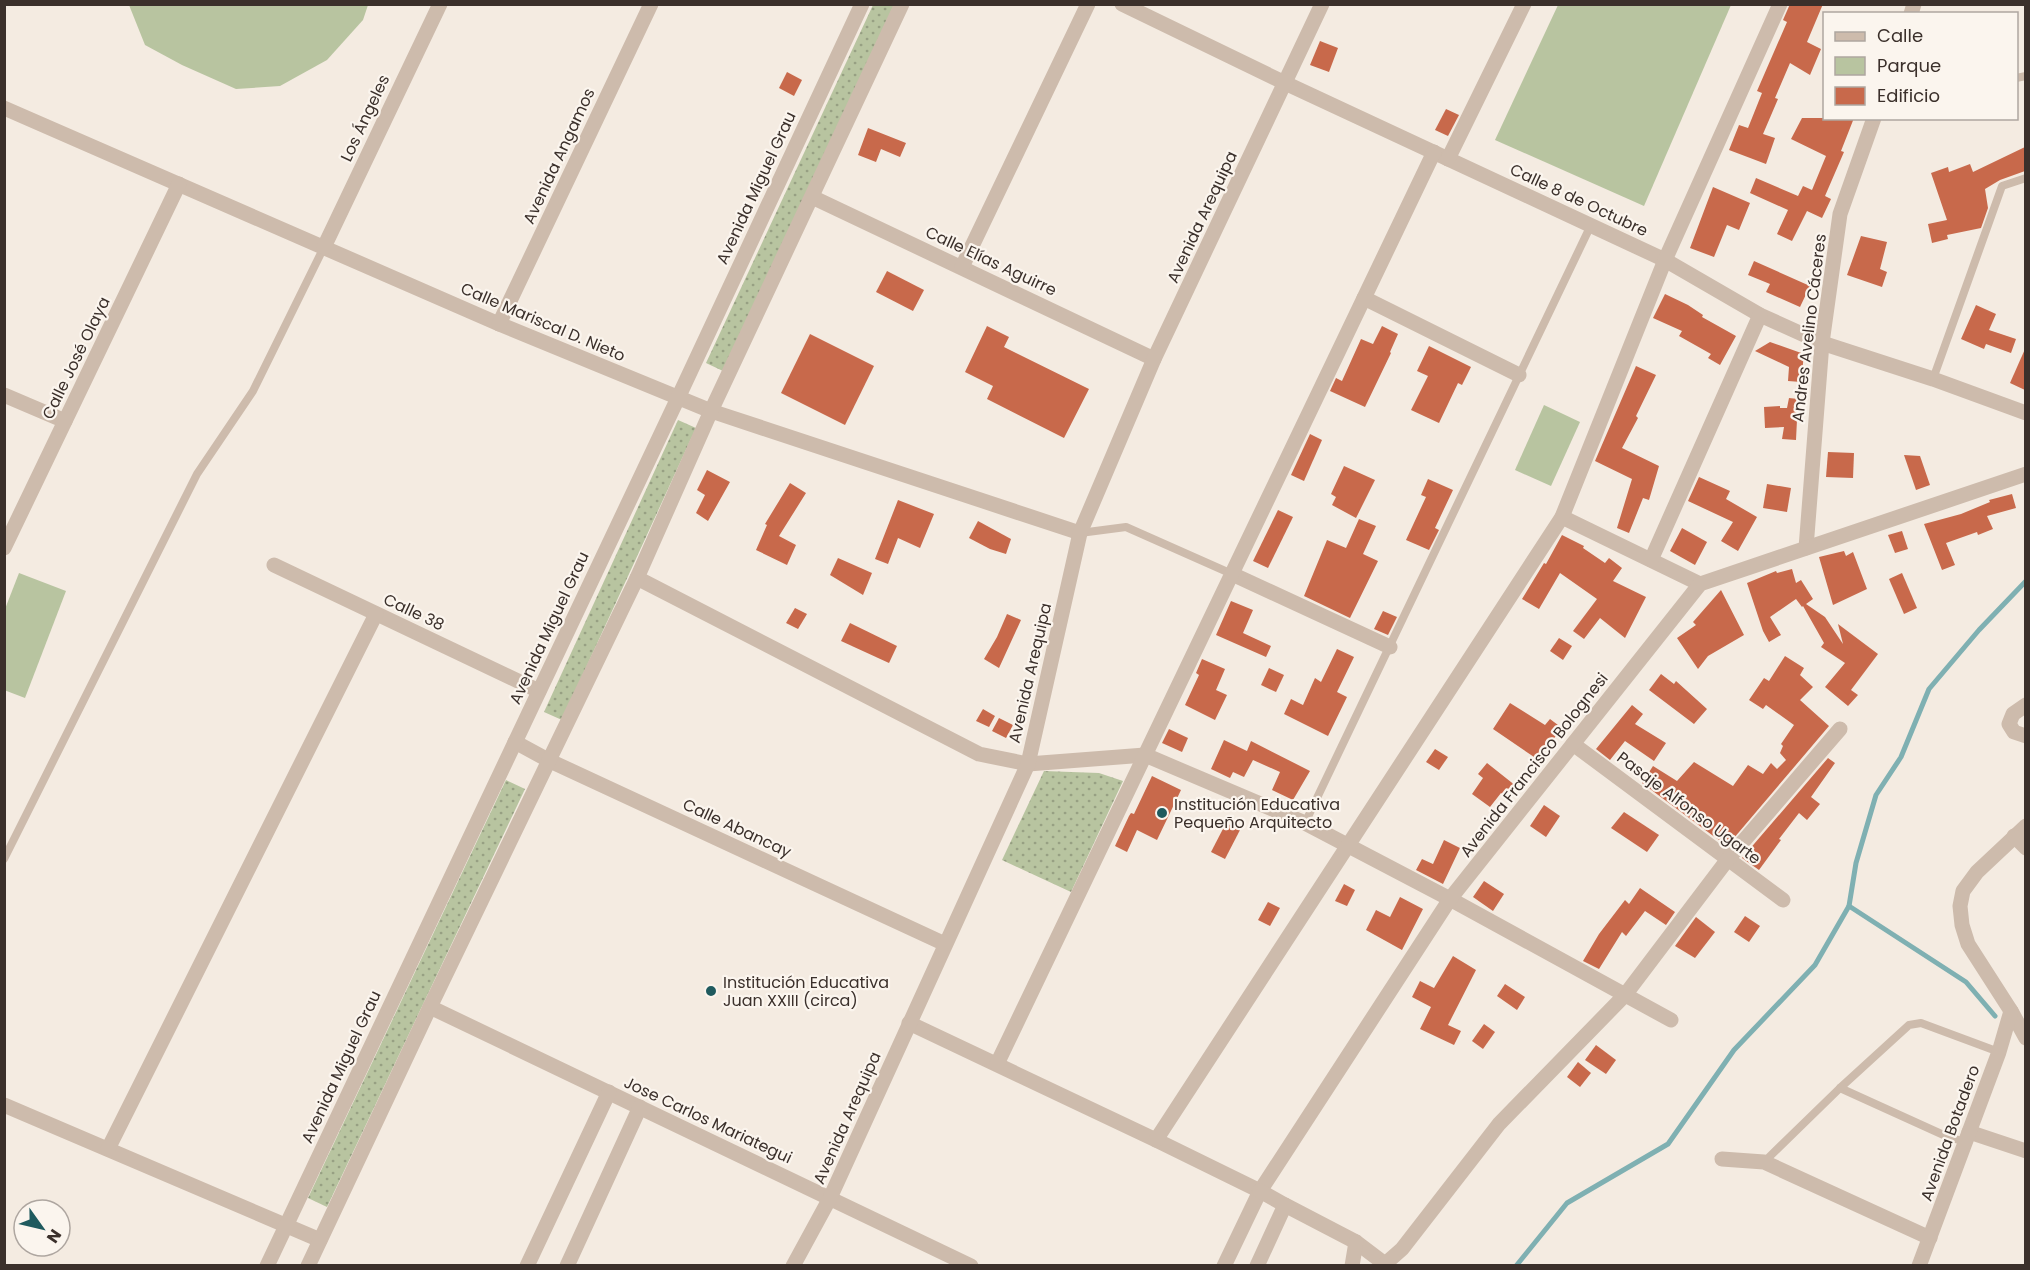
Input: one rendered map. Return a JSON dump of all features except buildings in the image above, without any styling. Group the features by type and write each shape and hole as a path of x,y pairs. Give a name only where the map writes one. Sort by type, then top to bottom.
{"street":[{"name":"Los Ángeles","path":"324,247 440,4"},
{"name":"Avenida Angamos","path":"499,324 651,4"},
{"name":"Avenida Miguel Grau","path":"267,1266 862,4"},
{"path":"308,1266 637,578 711,411 902,4"},
{"path":"962,267 1088,4"},
{"name":"Calle 8 de Octubre","path":"1122,4 1285,83 1665,260 1760,315 1822,343 1933,379 2025,413"},
{"name":"Avenida Arequipa","path":"793,1266 831,1198 1028,764 1080,533 1154,358 1322,4"},
{"path":"997,1064 1365,298 1524,4"},
{"path":"1156,1140 1562,517 1665,260 1780,4"},
{"name":"Calle Mariscal D. Nieto","path":"5,109 499,324 678,398 711,411 1080,533"},
{"name":"Andres Avelino Cáceres","path":"1806,548 1822,343 1840,214 1873,120"},
{"name":"Calle José Olaya","path":"4,548 179,184"},
{"name":"Calle Elías Aguirre","path":"812,197 1154,358"},
{"path":"1365,298 1520,375"},
{"path":"1651,560 1760,315"},
{"path":"4,395 65,421"},
{"path":"1562,517 1700,584 2025,474"},
{"name":"Calle 38","path":"274,565 539,691"},
{"path":"1232,574 1390,647"},
{"path":"637,578 979,754 1028,764 1145,755 1305,823 1450,899 1671,1020"},
{"name":"Avenida Francisco Bolognesi","path":"1224,1266 1260,1191 1450,899 1700,584"},
{"path":"108,1149 376,614"},
{"path":"2019,709 2009,724 2014,732 2025,736"},
{"path":"909,1023 1260,1191 1356,1242 1385,1265 1402,1249 1499,1124 1625,994 1728,859 1840,729"},
{"name":"Calle Abancay","path":"515,742 550,761 945,944"},
{"name":"Pasaje Alfonso Ugarte","path":"1573,744 1783,900"},
{"path":"2025,848 2020,831 1977,872 1963,891 1960,906 1962,925 1968,944 2025,1038"},
{"name":"Jose Carlos Mariategui","path":"430,1007 971,1266"},
{"name":"Avenida Botadero","path":"1919,1266 1968,1137 2010,1013"},
{"path":"527,1266 609,1092"},
{"path":"4,1105 321,1240"},
{"path":"567,1266 640,1107"},
{"path":"1968,1137 2025,1151"},
{"path":"1722,1160 1764,1162 1930,1238"},
{"path":"1257,1266 1285,1205"},
{"path":"1352,1266 1356,1242"}],"lane":[{"path":"1933,379 2002,186 2025,178"},
{"path":"1305,823 1591,225"},
{"path":"4,859 197,474 253,391 324,247"},
{"path":"1080,533 1126,527 1232,574"},
{"path":"1764,1162 1909,1025 1921,1023 2000,1048"},
{"path":"1840,1088 1948,1137 1968,1137"}],"green space":[{"path":"129,5 368,5 363,20 327,60 280,86 236,89 182,65 145,45"},
{"path":"873,5 894,5 723,371 706,363"},
{"path":"1558,5 1731,5 1644,206 1495,140"},
{"path":"1544,405 1580,422 1551,486 1515,470"},
{"path":"678,420 696,428 562,720 544,712"},
{"path":"19,573 66,591 25,698 4,690 5,609"},
{"path":"1044,771 1099,773 1123,781 1071,892 1002,860"},
{"path":"506,780 525,789 327,1207 308,1198"}],"waterway":[{"path":"1516,1266 1567,1203 1668,1144 1734,1050 1815,965 1849,906 1856,863 1876,795 1901,757 1929,689 1979,630 2026,581"},
{"path":"1849,906 1966,982 1995,1016"}],"place":[{"name":"Institución Educativa Pequeño Arquitecto","path":"1162,813"},
{"name":"Institución Educativa Juan XXIII (circa)","path":"711,991"}]}
